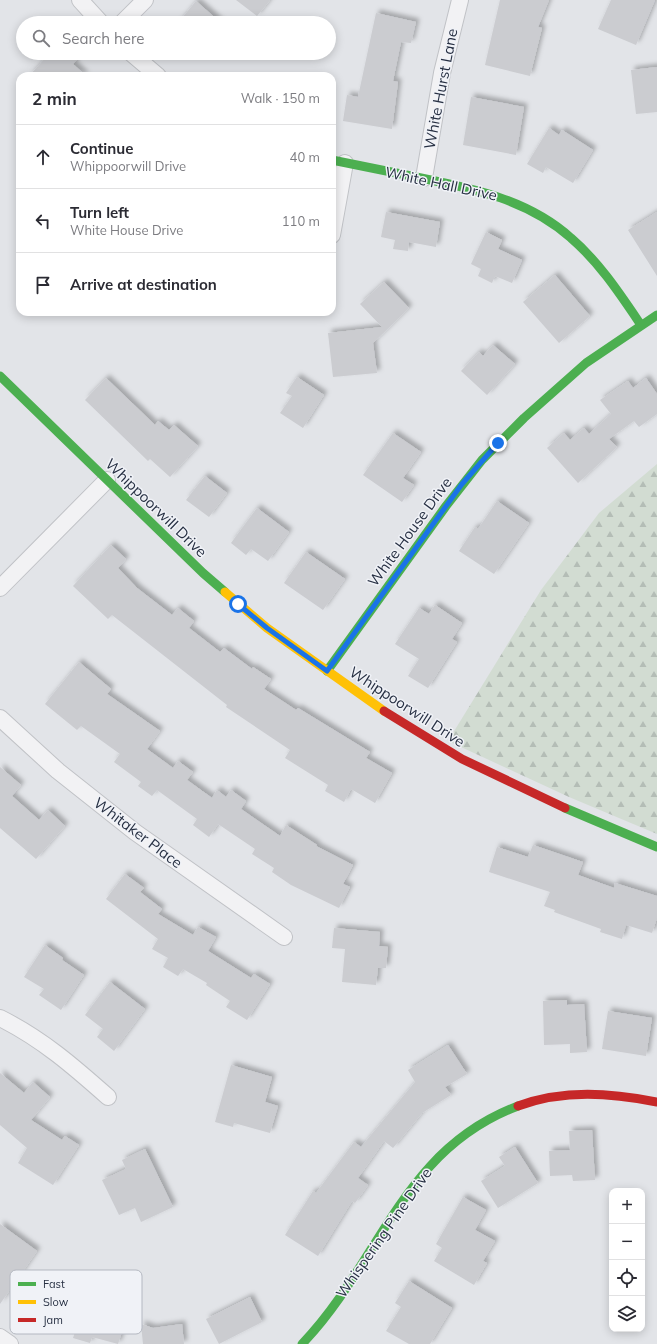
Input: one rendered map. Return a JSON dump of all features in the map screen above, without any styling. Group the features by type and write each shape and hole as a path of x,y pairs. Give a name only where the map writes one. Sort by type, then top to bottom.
{"street":[{"path":"80,0 95,16"},
{"path":"129,16 145,0"},
{"name":"White Hurst Lane","path":"424,178 442,73 460,0"},
{"path":"140,60 153,72"},
{"path":"336,186 338,162"},
{"name":"White Hall Drive","path":"338,162 424,178 494,194 527,207 554,223 577,241 619,291 641,325"},
{"name":"White House Drive","path":"327,671 450,500 482,460 524,418 569,377 592,359 657,315"},
{"name":"Whippoorwill Drive","path":"0,376 175,546 238,604 267,628 392,716 462,758 545,800 657,847"},
{"path":"0,588 107,480"},
{"name":"Whitaker Place","path":"0,718 64,776 135,832 284,937"},
{"path":"0,1018 33,1036 55,1051 108,1098"},
{"name":"Whispering Pine Drive","path":"302,1344 327,1316 423,1173 445,1150 468,1132 515,1106 548,1096 602,1093 657,1102"},
{"path":"0,1338 10,1344"}],"green space":[{"path":"657,464 657,834 569,797 448,741 541,590 599,513"}],"building":[{"path":"236,0 270,0 257,16"},
{"path":"500,0 549,0 538,27 542,28 530,76 485,65"},
{"path":"611,0 655,0 636,45 598,29"},
{"path":"196,1 213,16 184,16"},
{"path":"376,13 416,22 411,43 401,42 393,81 398,82 392,129 343,121 347,95 358,97"},
{"path":"44,60 77,60 73,64 82,72 33,72"},
{"path":"657,67 657,112 636,114 631,70"},
{"path":"471,97 524,107 516,155 463,145"},
{"path":"549,128 559,135 562,130 593,150 573,183 546,167 543,173 527,164"},
{"path":"386,212 440,222 436,247 409,242 408,251 393,249 395,240 381,237"},
{"path":"657,212 657,276 628,230"},
{"path":"486,232 502,240 498,249 522,260 512,283 495,276 492,283 478,276 481,269 471,264"},
{"path":"555,275 590,316 559,343 523,302"},
{"path":"384,282 409,308 373,343 377,373 333,377 328,333 382,327 360,304"},
{"path":"493,345 515,364 487,395 461,371 479,352 483,356"},
{"path":"297,377 324,395 303,428 280,413 292,396 286,393"},
{"path":"106,378 155,425 158,421 169,430 174,425 198,446 170,477 150,459 148,461 85,400"},
{"path":"646,378 657,394 657,414 639,427 634,421 609,439 617,447 578,483 547,448 564,433 570,440 584,428 589,434 611,414 600,400 628,381 633,388"},
{"path":"393,433 421,452 403,478 414,485 402,502 363,475"},
{"path":"205,476 227,493 209,517 186,500"},
{"path":"497,501 529,523 494,574 459,551 475,527 478,529"},
{"path":"257,508 289,532 268,561 251,549 246,555 231,543"},
{"path":"111,545 126,559 118,568 137,588 172,615 178,608 194,621 189,628 220,652 224,648 252,669 253,667 271,679 264,689 296,710 298,708 370,752 366,758 392,773 375,803 351,789 344,802 325,791 328,785 285,758 290,750 226,707 227,705 112,615 108,619 73,586"},
{"path":"306,552 345,579 323,610 284,583"},
{"path":"435,605 462,623 452,639 457,642 428,688 408,676 419,659 395,644 419,608 429,614"},
{"path":"79,662 111,689 107,694 160,731 147,749 173,768 178,761 193,772 187,780 212,798 217,790 226,797 231,790 246,801 241,809 280,836 286,825 317,845 316,846 353,865 343,884 350,887 339,908 291,885 272,872 274,868 252,854 255,849 218,824 209,837 193,825 197,819 157,790 152,796 138,786 141,782 114,762 120,754 81,726 77,730 45,704"},
{"path":"0,767 21,785 12,796 39,820 48,810 65,826 36,859 0,828"},
{"path":"533,845 583,862 578,875 614,888 615,883 657,896 657,918 652,933 626,925 622,939 600,932 601,929 554,912 555,910 544,906 550,892 489,872 497,847 528,857"},
{"path":"125,874 144,888 140,892 162,909 158,914 193,935 198,927 216,937 208,951 251,978 254,974 270,984 247,1020 226,1007 230,1001 206,985 207,983 183,969 178,976 163,967 168,958 152,949 158,939 106,899"},
{"path":"334,928 380,932 379,946 388,947 386,968 378,968 376,985 342,982 345,949 332,948"},
{"path":"45,945 63,958 62,960 84,975 61,1010 39,995 44,989 24,977"},
{"path":"110,982 145,1009 114,1051 97,1037 103,1029 85,1015"},
{"path":"567,1000 567,1005 584,1004 587,1052 570,1053 570,1044 544,1045 543,1001"},
{"path":"608,1011 652,1018 646,1056 602,1049"},
{"path":"448,1045 467,1074 445,1087 451,1095 422,1113 393,1148 384,1141 358,1178 368,1185 355,1203 352,1201 318,1256 285,1235 313,1191 316,1193 354,1142 361,1147 415,1082 408,1070"},
{"path":"231,1065 272,1077 265,1102 278,1106 270,1133 234,1123 233,1127 215,1122"},
{"path":"0,1073 24,1093 33,1082 50,1097 31,1120 62,1140 65,1136 79,1145 53,1185 18,1163 27,1148 0,1125"},
{"path":"592,1130 595,1180 573,1181 572,1175 550,1176 549,1151 570,1150 569,1131"},
{"path":"515,1147 538,1183 498,1208 481,1181 505,1166 499,1157"},
{"path":"145,1149 173,1207 141,1222 135,1208 119,1215 102,1180 126,1169 122,1160"},
{"path":"463,1197 486,1210 475,1230 495,1241 483,1261 487,1263 474,1285 434,1261 442,1248 436,1244"},
{"path":"0,1224 37,1251 24,1270 10,1270 10,1290 0,1304"},
{"path":"409,1281 452,1308 430,1344 409,1344 386,1331 401,1307 395,1303"},
{"path":"250,1297 262,1322 219,1344 206,1319"},
{"path":"142,1324 153,1328 182,1324 184,1344 143,1344"},
{"path":"74,1334 121,1334 118,1344 92,1337 90,1343 73,1338"}],"traffic: fast":[{"path":"336,161 441,182 481,192 519,205 537,214 555,225 591,257 609,279 641,325"},
{"path":"327,671 446,506 482,460 524,418 586,363 657,315"},
{"path":"0,376 203,573 225,592"},
{"path":"565,808 657,847"},
{"path":"302,1344 329,1312 419,1179 446,1150 478,1125 518,1106"}],"traffic: slow":[{"path":"225,592 267,628 384,711"}],"traffic: jam":[{"path":"384,711 462,759 565,808"},
{"path":"518,1106 553,1097 588,1094 622,1096 657,1102"}],"route":[{"path":"238,604 267,628 327,671 462,484 498,443"}]}
